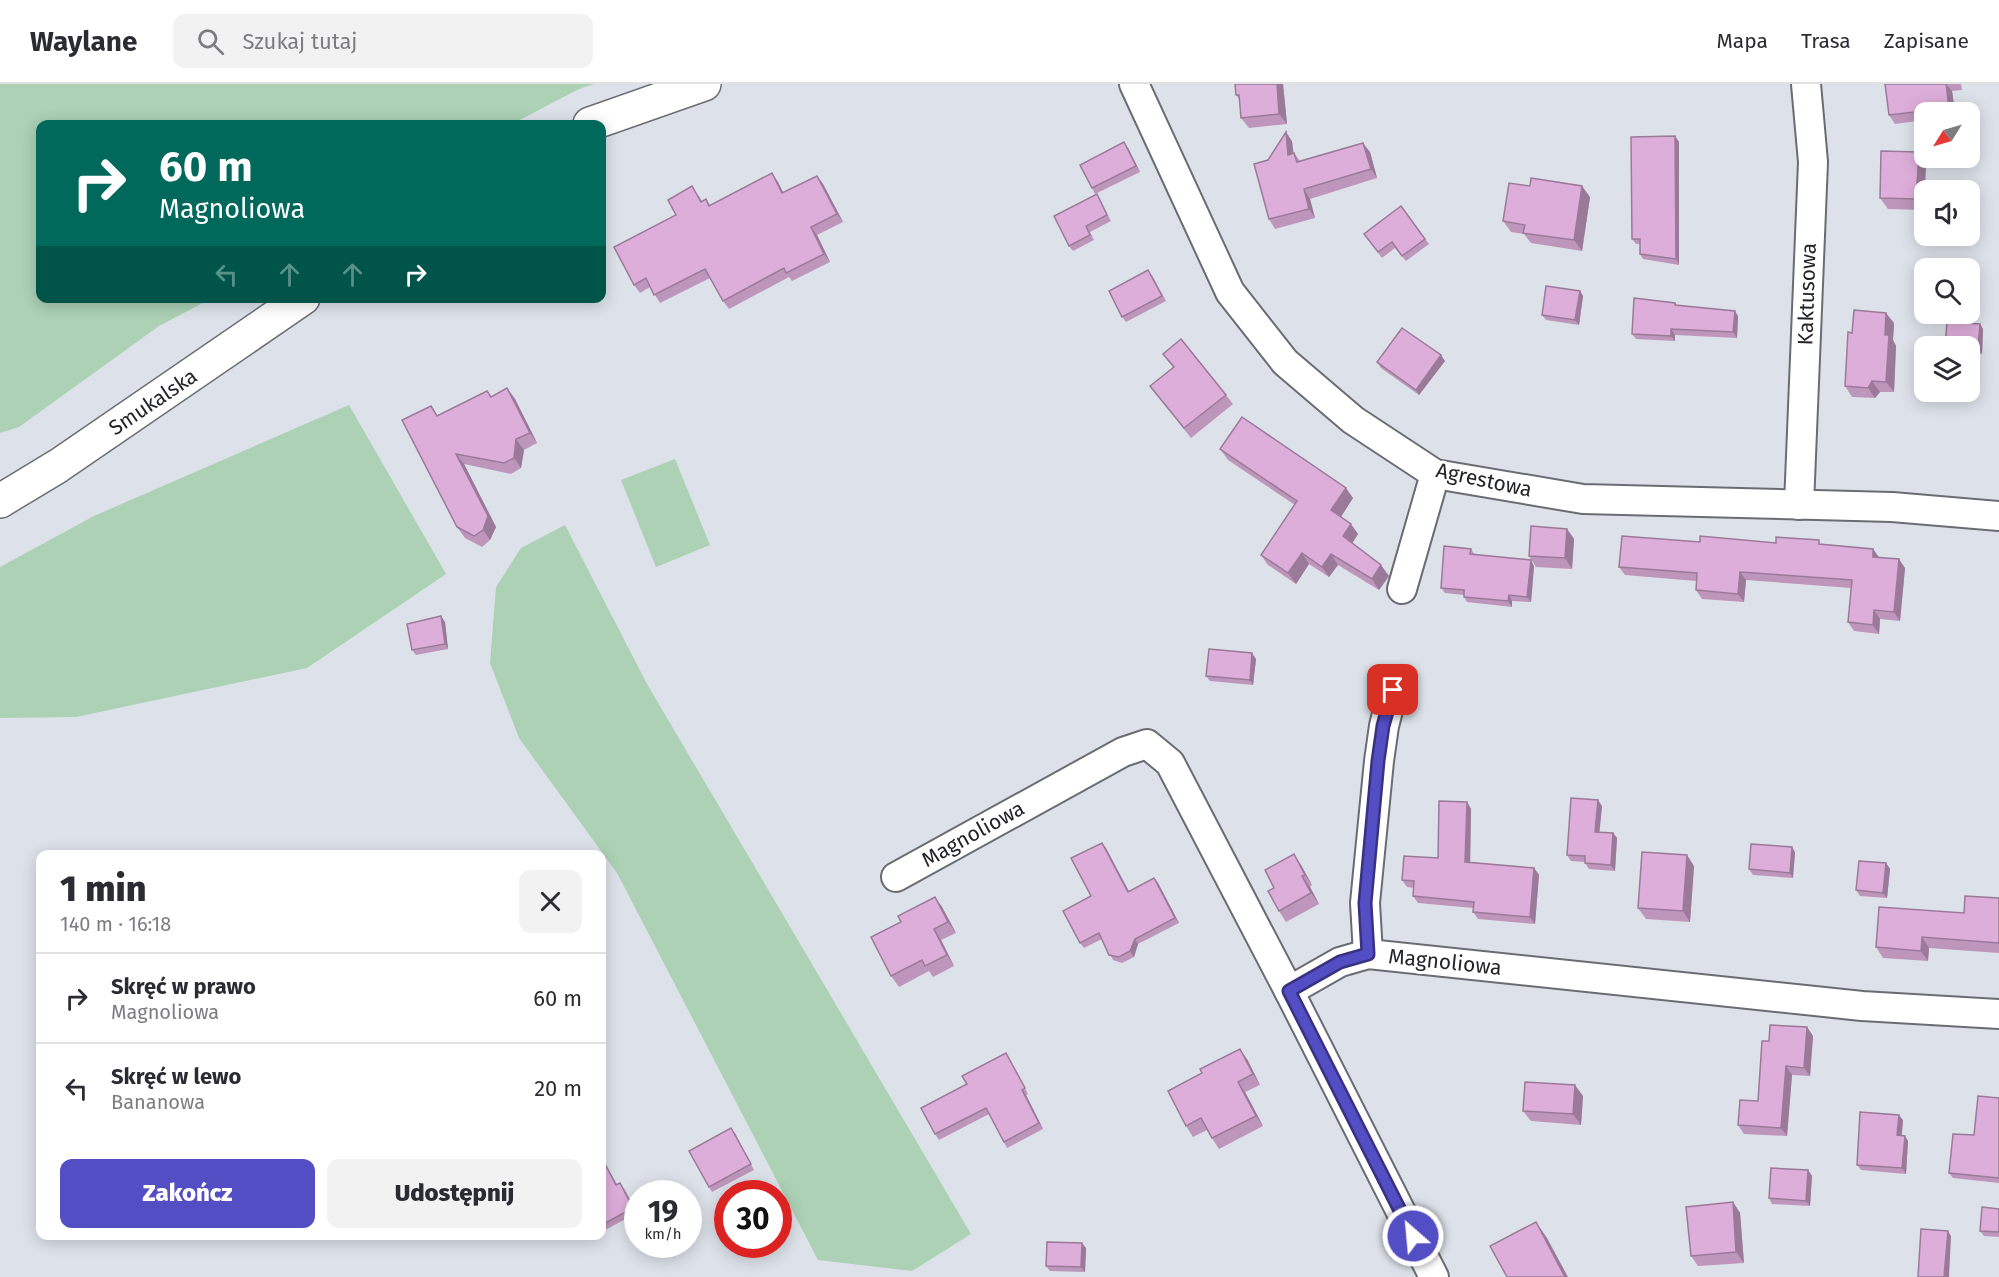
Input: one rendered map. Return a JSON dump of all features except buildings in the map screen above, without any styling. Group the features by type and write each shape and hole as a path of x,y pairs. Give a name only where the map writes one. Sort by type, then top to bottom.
{"street":[{"path":"601,120 704,84"},
{"name":"Agrestowa","path":"1134,84 1230,292 1285,362 1353,420 1435,474 1583,499 1892,507 1999,516"},
{"name":"Kaktusowa","path":"1798,505 1813,162 1806,84"},
{"name":"Smukalska","path":"0,501 58,466 296,303"},
{"path":"1402,588 1435,474"},
{"path":"1368,954 1365,903 1378,761 1383,726 1393,690"},
{"name":"Magnoliowa","path":"896,877 1123,752 1147,744 1170,763 1289,991 1340,962 1368,954 1862,1006 1999,1014"},
{"path":"1289,991 1434,1277"}],"green space":[{"path":"0,84 594,84 579,89 520,120 36,120 36,303 202,303 159,326 19,427 0,433"},
{"path":"349,405 446,574 307,668 76,717 0,718 0,567 94,516"},
{"path":"675,459 710,545 656,567 621,480"},
{"path":"565,525 647,684 971,1234 912,1271 818,1260 792,1210 792,1180 776,1180 617,873 606,858 606,850 600,850 519,738 490,663 496,587 521,548"}],"route":[{"path":"1393,690 1383,726 1378,761 1365,903 1368,954 1340,962 1289,991 1413,1236"}]}
